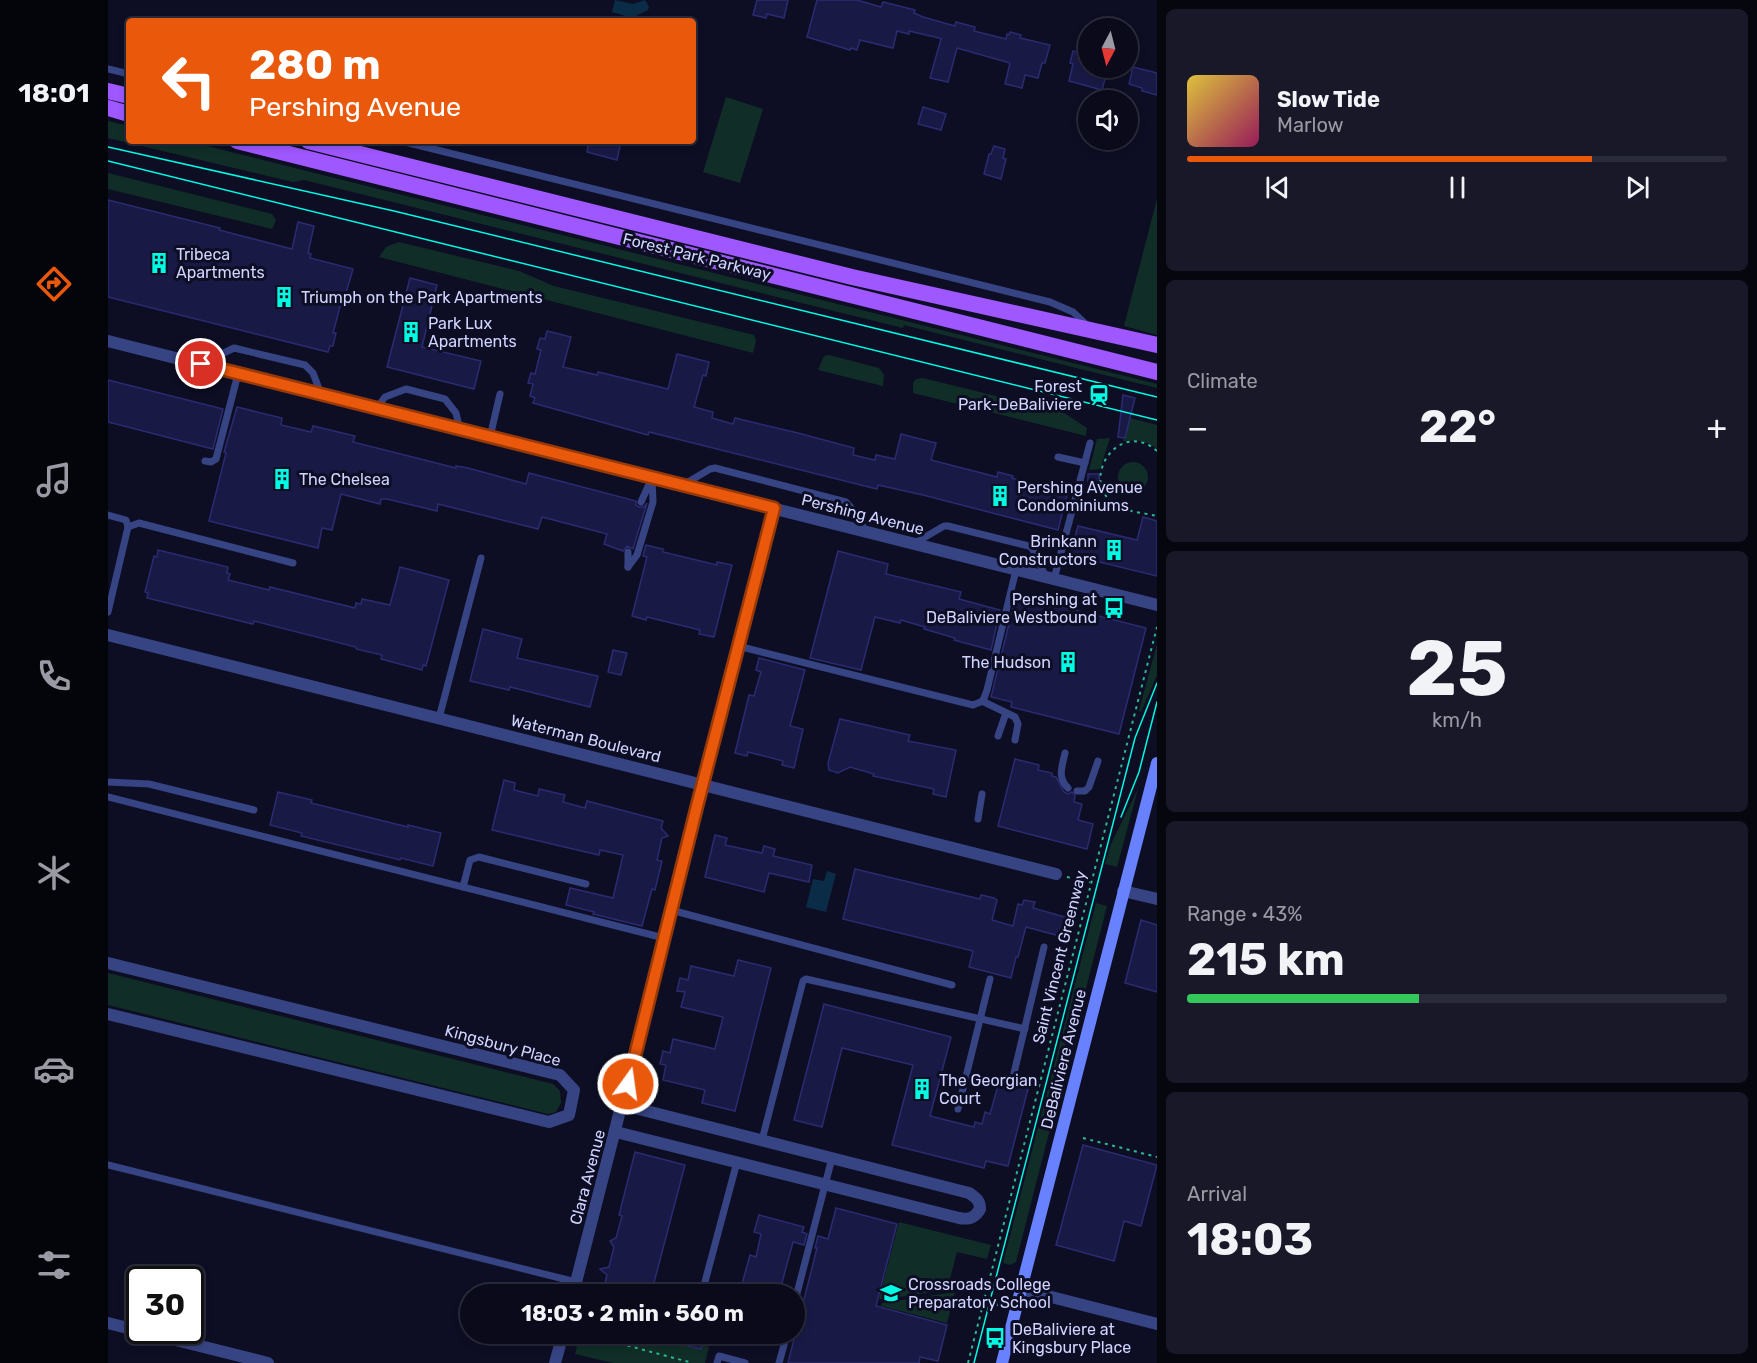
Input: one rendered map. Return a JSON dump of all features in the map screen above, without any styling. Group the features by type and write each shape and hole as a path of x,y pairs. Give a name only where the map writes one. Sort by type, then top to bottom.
{"main road":[{"path":"108,91 126,95"},
{"path":"108,108 126,113"},
{"name":"Forest Park Parkway","path":"249,144 1157,372"},
{"name":"Forest Park Parkway","path":"320,144 852,277 1157,345"},
{"name":"DeBaliviere Avenue","path":"1002,1363 1157,763"}],"street":[{"name":"Pershing Avenue","path":"108,341 1157,605"},
{"name":"Clara Avenue","path":"575,1284 623,1105 670,910 774,508"},
{"name":"Waterman Boulevard","path":"108,635 1056,874"},
{"path":"1123,891 1157,899"},
{"name":"Kingsbury Place","path":"108,963 560,1075 574,1090 569,1115 549,1122 108,1014"},
{"path":"616,1132 966,1220 977,1215 980,1209 976,1198 969,1193 623,1105"},
{"path":"1020,1289 1157,1324"},
{"path":"108,1323 268,1363"},
{"path":"555,1363 560,1344"}],"lane":[{"path":"108,69 126,73"},
{"path":"413,144 1050,302 1073,312 1092,330"},
{"path":"201,364 234,348 295,362 305,365 313,373 321,394"},
{"path":"205,461 211,462 216,459 238,374"},
{"path":"376,409 385,397 405,389 445,399 456,413 460,430"},
{"path":"489,437 500,394"},
{"path":"1050,578 1090,443"},
{"path":"1058,457 1084,463"},
{"path":"682,485 715,468 846,502 865,531"},
{"path":"641,502 652,478"},
{"path":"628,552 628,567 637,555 653,502 652,478"},
{"path":"108,515 126,520 128,527 108,612"},
{"path":"128,527 140,523 293,563"},
{"path":"914,544 944,526 971,531 1029,546 1050,578"},
{"path":"439,718 481,558"},
{"path":"738,646 973,705 982,701 987,690 1016,570"},
{"path":"982,701 1015,717 1018,724 1015,740"},
{"path":"998,736 1006,713"},
{"path":"1065,753 1060,774 1061,782 1068,788"},
{"path":"1077,791 1085,791 1089,787 1098,761"},
{"path":"108,782 149,784 254,810"},
{"path":"978,819 982,794"},
{"path":"108,798 664,938"},
{"path":"463,887 470,860 479,857 586,884"},
{"path":"670,910 952,985"},
{"path":"1014,1073 1044,947"},
{"path":"958,1109 990,979"},
{"path":"762,1140 803,981 1024,1029"},
{"path":"799,1284 832,1158"},
{"path":"704,1284 737,1162"},
{"path":"108,1165 559,1284"},
{"path":"779,1363 784,1344"},
{"path":"717,1363 719,1356 745,1363"}],"path":[{"path":"1157,452 1141,442 1123,444 1109,453 1101,472 1104,490 1112,501 1123,508 1157,516"},
{"name":"Saint Vincent Greenway","path":"968,1363 1157,627"},
{"path":"1056,874 1090,882"},
{"path":"1083,1138 1157,1157"},
{"path":"997,1306 999,1299"},
{"path":"622,1344 689,1362"}],"green space":[{"path":"726,97 763,109 740,183 703,172"},
{"path":"108,121 126,125 126,142 108,138"},
{"path":"133,144 199,144 1157,384 1157,388 904,325 903,328 304,180 293,182"},
{"path":"108,173 272,214 276,220 272,229 108,189"},
{"path":"1157,199 1157,335 1124,326"},
{"path":"399,242 519,271 554,286 754,335 756,341 753,353 379,257 386,247"},
{"path":"829,355 879,368 884,375 883,386 818,370 824,356"},
{"path":"923,378 1064,413 1087,428 1086,436 913,393 913,383 916,379"},
{"path":"1130,418 1157,425 1157,449 1141,441 1123,441"},
{"path":"1110,438 1100,469 1089,470 1097,439"},
{"path":"1133,462 1139,463 1147,471 1147,483 1139,491 1133,492 1127,491 1119,483 1118,477 1119,471 1127,463"},
{"path":"1157,644 1157,675 1141,712 1139,711"},
{"path":"1138,789 1117,867 1105,864 1111,844"},
{"path":"1096,903 1107,906 1016,1262 1010,1265 1003,1263"},
{"path":"108,973 553,1084 560,1091 561,1103 556,1112 548,1114 108,1005"},
{"path":"899,1222 991,1245 987,1259 957,1252 947,1290 900,1297 899,1293 890,1295 890,1299 879,1299"},
{"path":"955,1292 947,1323 881,1306 882,1303"},
{"path":"578,1344 697,1344 709,1347 705,1363 613,1363 575,1354"}],"water":[{"path":"615,0 633,4 645,0 649,7 648,10 632,18 612,12"},
{"path":"827,871 836,874 826,912 806,907 813,879 824,881"}],"building":[{"path":"757,0 788,0 784,18 767,14 766,18 753,15"},
{"path":"817,0 857,0 881,7 883,2 915,10 914,13 923,17 955,26 956,22 975,27 974,31 1006,39 1010,32 1021,35 1020,38 1050,45 1038,78 1025,75 1022,88 1005,84 1010,63 957,48 948,82 930,78 941,39 939,38 909,31 909,34 897,31 893,48 860,40 857,50 851,48 850,50 807,37"},
{"path":"1073,51 1078,52 1078,78 1105,78 1102,90 1069,81 1073,64 1070,63"},
{"path":"1138,68 1157,73 1157,95 1142,91 1142,88 1129,84 1130,78 1138,78"},
{"path":"923,107 946,114 941,130 918,124"},
{"path":"588,144 620,144 617,160 587,152"},
{"path":"994,146 1005,149 1003,158 1006,159 1001,179 984,174 989,154"},
{"path":"108,200 292,249 298,222 314,226 308,253 311,254 310,258 353,269 333,333 336,333 333,346 330,346 328,352 108,297"},
{"name":"Park Lux Apartments","path":"410,278 437,285 422,347 481,361 474,389 387,367"},
{"path":"547,331 571,337 563,367 597,375 598,372 668,389 677,354 709,362 694,407 713,412 712,418 733,424 735,418 798,433 854,448 853,455 875,460 876,455 895,459 901,434 936,443 931,460 997,477 998,472 1013,476 1012,478 1019,480 1019,483 1067,495 1058,530 923,495 878,485 877,489 649,432 648,435 533,403 535,398 530,396 533,384 528,383 531,373 535,374 541,350 537,349 540,338 545,339"},
{"path":"108,380 223,409 213,449 108,422"},
{"path":"1123,395 1135,398 1125,438 1118,437"},
{"path":"237,407 282,418 281,425 311,432 313,426 355,436 353,442 456,468 456,466 468,468 526,484 529,473 636,501 639,507 644,507 647,503 633,549 627,546 623,551 604,544 607,534 542,517 538,529 438,504 437,511 387,499 381,499 380,504 341,494 332,530 322,528 318,548 209,521 226,453 224,452"},
{"path":"1088,474 1099,474 1100,491 1088,491"},
{"name":"Brinkann Constructors","path":"1143,517 1157,521 1157,576 1070,555 1078,526 1137,540"},
{"path":"646,545 663,549 663,552 717,565 717,562 732,565 714,637 699,634 700,630 647,617 646,620 632,616 647,557 643,556"},
{"path":"158,550 228,567 227,573 230,574 228,580 269,590 270,587 355,608 356,603 361,604 362,599 390,605 400,567 449,580 426,666 423,665 422,670 381,659 382,655 356,649 356,647 254,621 253,624 147,598 148,593 145,592 154,556 157,557"},
{"path":"838,551 888,564 886,574 961,592 959,599 1000,610 991,650 954,640 955,638 901,620 900,623 875,617 861,670 810,658"},
{"name":"The Hudson","path":"1016,595 1146,628 1119,734 1011,707 1012,702 991,697"},
{"path":"483,629 522,639 517,658 598,676 590,707 510,687 509,690 470,681"},
{"path":"613,650 627,653 621,675 608,672"},
{"path":"759,658 805,670 790,726 803,729 794,768 782,765 783,761 748,752 747,756 735,753 749,695 754,696 761,672 756,670"},
{"path":"840,719 910,735 908,741 956,750 946,797 933,794 934,789 873,776 874,774 850,767 838,773 829,770 828,763"},
{"path":"1015,759 1039,765 1038,770 1052,773 1064,792 1068,794 1072,792 1075,796 1074,802 1082,804 1078,820 1093,824 1087,849 998,826"},
{"path":"504,780 515,783 514,790 538,796 539,789 565,795 563,802 585,808 587,801 663,821 661,828 668,836 662,838 657,860 662,861 655,890 652,889 642,926 566,905 570,888 613,898 623,855 600,850 599,855 492,830"},
{"path":"278,792 312,800 311,803 441,833 433,866 301,836 302,833 270,825"},
{"path":"715,835 727,838 725,845 762,853 764,846 775,849 773,856 812,865 809,882 769,873 764,892 705,877"},
{"path":"855,869 980,899 981,895 994,898 997,900 992,920 1013,926 1018,904 1022,905 1024,900 1035,902 1033,908 1072,919 1067,938 1026,927 1011,978 969,967 973,951 843,919"},
{"path":"1141,920 1157,925 1157,992 1125,983"},
{"path":"738,960 771,968 735,1111 702,1103 705,1090 663,1080 666,1065 660,1064 663,1051 670,1053 673,1039 715,1049 723,1017 681,1007 685,992 677,991 680,978 688,980 691,966 734,976"},
{"name":"The Georgian Court","path":"824,1004 951,1037 930,1116 974,1127 975,1122 982,1124 985,1112 990,1114 999,1082 1028,1089 1008,1166 986,1161 984,1168 892,1145 913,1065 842,1048 822,1127 794,1120"},
{"path":"1083,1145 1157,1165 1141,1226 1124,1221 1114,1261 1056,1245"},
{"path":"635,1152 685,1165 654,1284 605,1284 607,1275 600,1269 609,1267 614,1247 610,1241 616,1238 622,1216 619,1215"},
{"path":"836,1208 897,1224 876,1306 947,1325 938,1361 920,1357 919,1363 788,1363 793,1344 805,1344 805,1296 818,1236 828,1239"},
{"path":"759,1215 804,1227 802,1232 807,1234 804,1245 793,1242 782,1284 742,1284 750,1255 756,1257 761,1234 754,1232"},
{"path":"680,1344 702,1344 701,1349"}],"tram line":[{"path":"108,147 394,211 1157,397"},
{"path":"108,161 1157,420"},
{"path":"974,1363 1135,738 1157,683"},
{"path":"1121,817 1139,772 1157,702"}],"place":[{"name":"Tribeca Apartments","path":"159,263"},
{"name":"Triumph on the Park Apartments","path":"284,297"},
{"name":"Park Lux Apartments","path":"411,332"},
{"name":"Forest Park-DeBaliviere","path":"1099,395"},
{"name":"The Chelsea","path":"282,479"},
{"name":"Pershing Avenue Condominiums","path":"1000,496"},
{"name":"Brinkann Constructors","path":"1114,550"},
{"name":"Pershing at DeBaliviere Westbound","path":"1114,608"},
{"name":"The Hudson","path":"1068,662"},
{"name":"The Georgian Court","path":"922,1089"},
{"name":"Crossroads College Preparatory School","path":"891,1293"},
{"name":"DeBaliviere at Kingsbury Place","path":"995,1338"}],"route":[{"path":"201,364 774,508 670,910 628,1084"}]}
